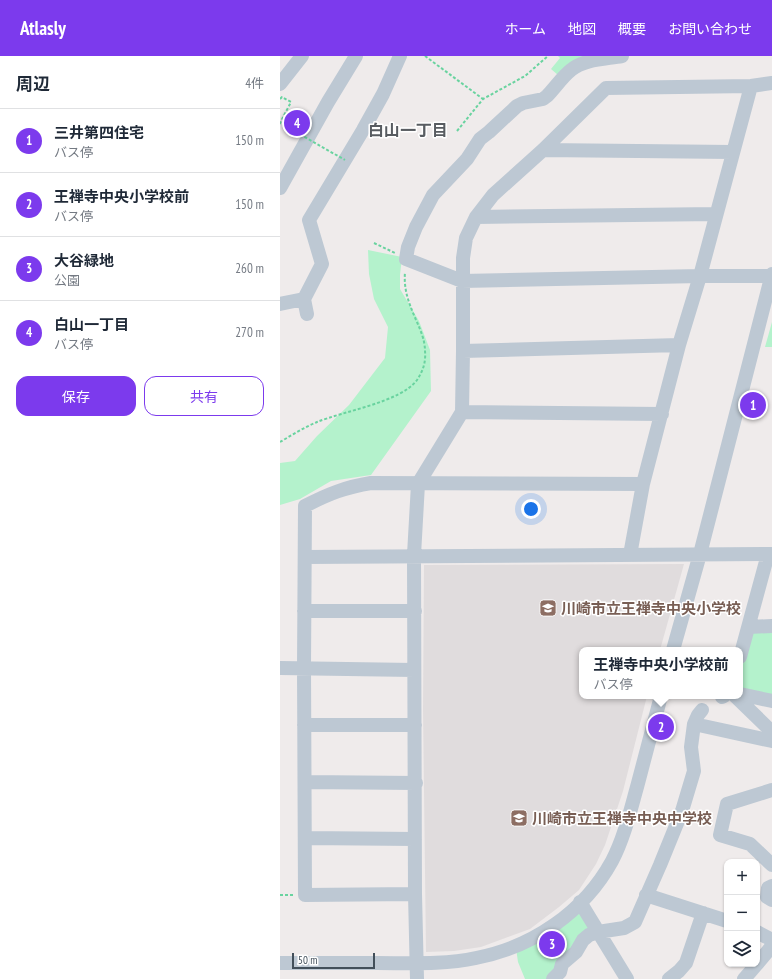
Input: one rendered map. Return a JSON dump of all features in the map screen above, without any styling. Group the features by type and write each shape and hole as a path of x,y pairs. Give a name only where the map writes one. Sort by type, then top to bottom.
{"street":[{"path":"280,84 302,56"},
{"path":"280,188 321,114 356,56"},
{"path":"307,314 304,299 322,264 309,220 383,94 400,56"},
{"path":"622,56 591,62 576,67 570,71 547,96 543,99 523,103 517,106 480,139 467,159 433,195 416,227 408,247 406,259 462,281 772,275 700,554 674,647"},
{"path":"417,979 415,894 416,783 414,555 418,484 462,412 464,351 462,281 466,238 476,217 493,195 543,150 606,88 751,86 772,83"},
{"path":"630,554 644,484 679,345 700,276 732,152 751,86"},
{"path":"543,150 732,152"},
{"path":"476,217 716,214"},
{"path":"280,304 304,299"},
{"path":"464,351 679,345"},
{"path":"462,412 662,414"},
{"path":"415,894 305,895 305,506 328,494 354,486 371,483 644,484"},
{"path":"305,557 414,555 770,554 743,647"},
{"path":"304,611 415,611"},
{"path":"748,627 772,626"},
{"path":"280,668 414,670"},
{"path":"743,695 772,701"},
{"path":"280,963 417,964 476,958 514,947 549,929 566,916 580,902 598,882 612,860 623,837 631,811 660,699"},
{"path":"731,699 768,728 772,737"},
{"path":"553,979 560,972 562,964 576,952 583,940 589,935 624,928 635,922 682,811 694,771 690,747 694,724 702,710"},
{"path":"694,724 772,741"},
{"path":"304,725 415,725"},
{"path":"305,782 416,783"},
{"path":"772,790 727,804 720,835 750,844 772,865"},
{"path":"305,838 415,839"},
{"path":"772,886 768,888 767,897 772,900"},
{"path":"646,895 724,920"},
{"path":"580,902 627,979"},
{"path":"669,979 686,963 703,913"},
{"path":"760,934 772,940"},
{"path":"760,960 772,946"},
{"path":"744,979 754,967"}],"path":[{"path":"425,56 483,99"},
{"path":"457,131 483,99 525,76 548,56"},
{"path":"280,99 282,96 291,102 280,123 345,160"},
{"path":"280,442 317,422 376,403 401,393 417,381 424,366 426,350 405,288 406,259 374,243"}],"shaded area":[{"path":"684,564 661,647 579,647 579,699 646,699 623,791 605,845 596,864 579,890 530,929 481,947 454,951 426,952 423,709 424,565"}],"green space":[{"path":"558,56 601,56 558,75 551,69 560,58"},
{"path":"368,250 402,257 400,289 419,321 430,350 431,391 371,475 331,481 300,499 280,505 280,463 295,461 317,436 349,405 385,358 388,327 374,299 369,274"},
{"path":"772,322 772,347 765,347"},
{"path":"753,630 772,630 772,698 743,691 743,664"},
{"path":"580,905 597,931 550,979 525,979 518,962 516,948"}],"place":[{"name":"白山一丁目","path":"297,123"},
{"name":"三井第四住宅","path":"753,405"},
{"name":"川崎市立王禅寺中央小学校","path":"548,608"},
{"name":"王禅寺中央小学校前","path":"661,727"},
{"name":"川崎市立王禅寺中央中学校","path":"519,818"},
{"name":"大谷緑地","path":"552,944"}],"district":[{"name":"白山一丁目","path":"408,130"}]}
